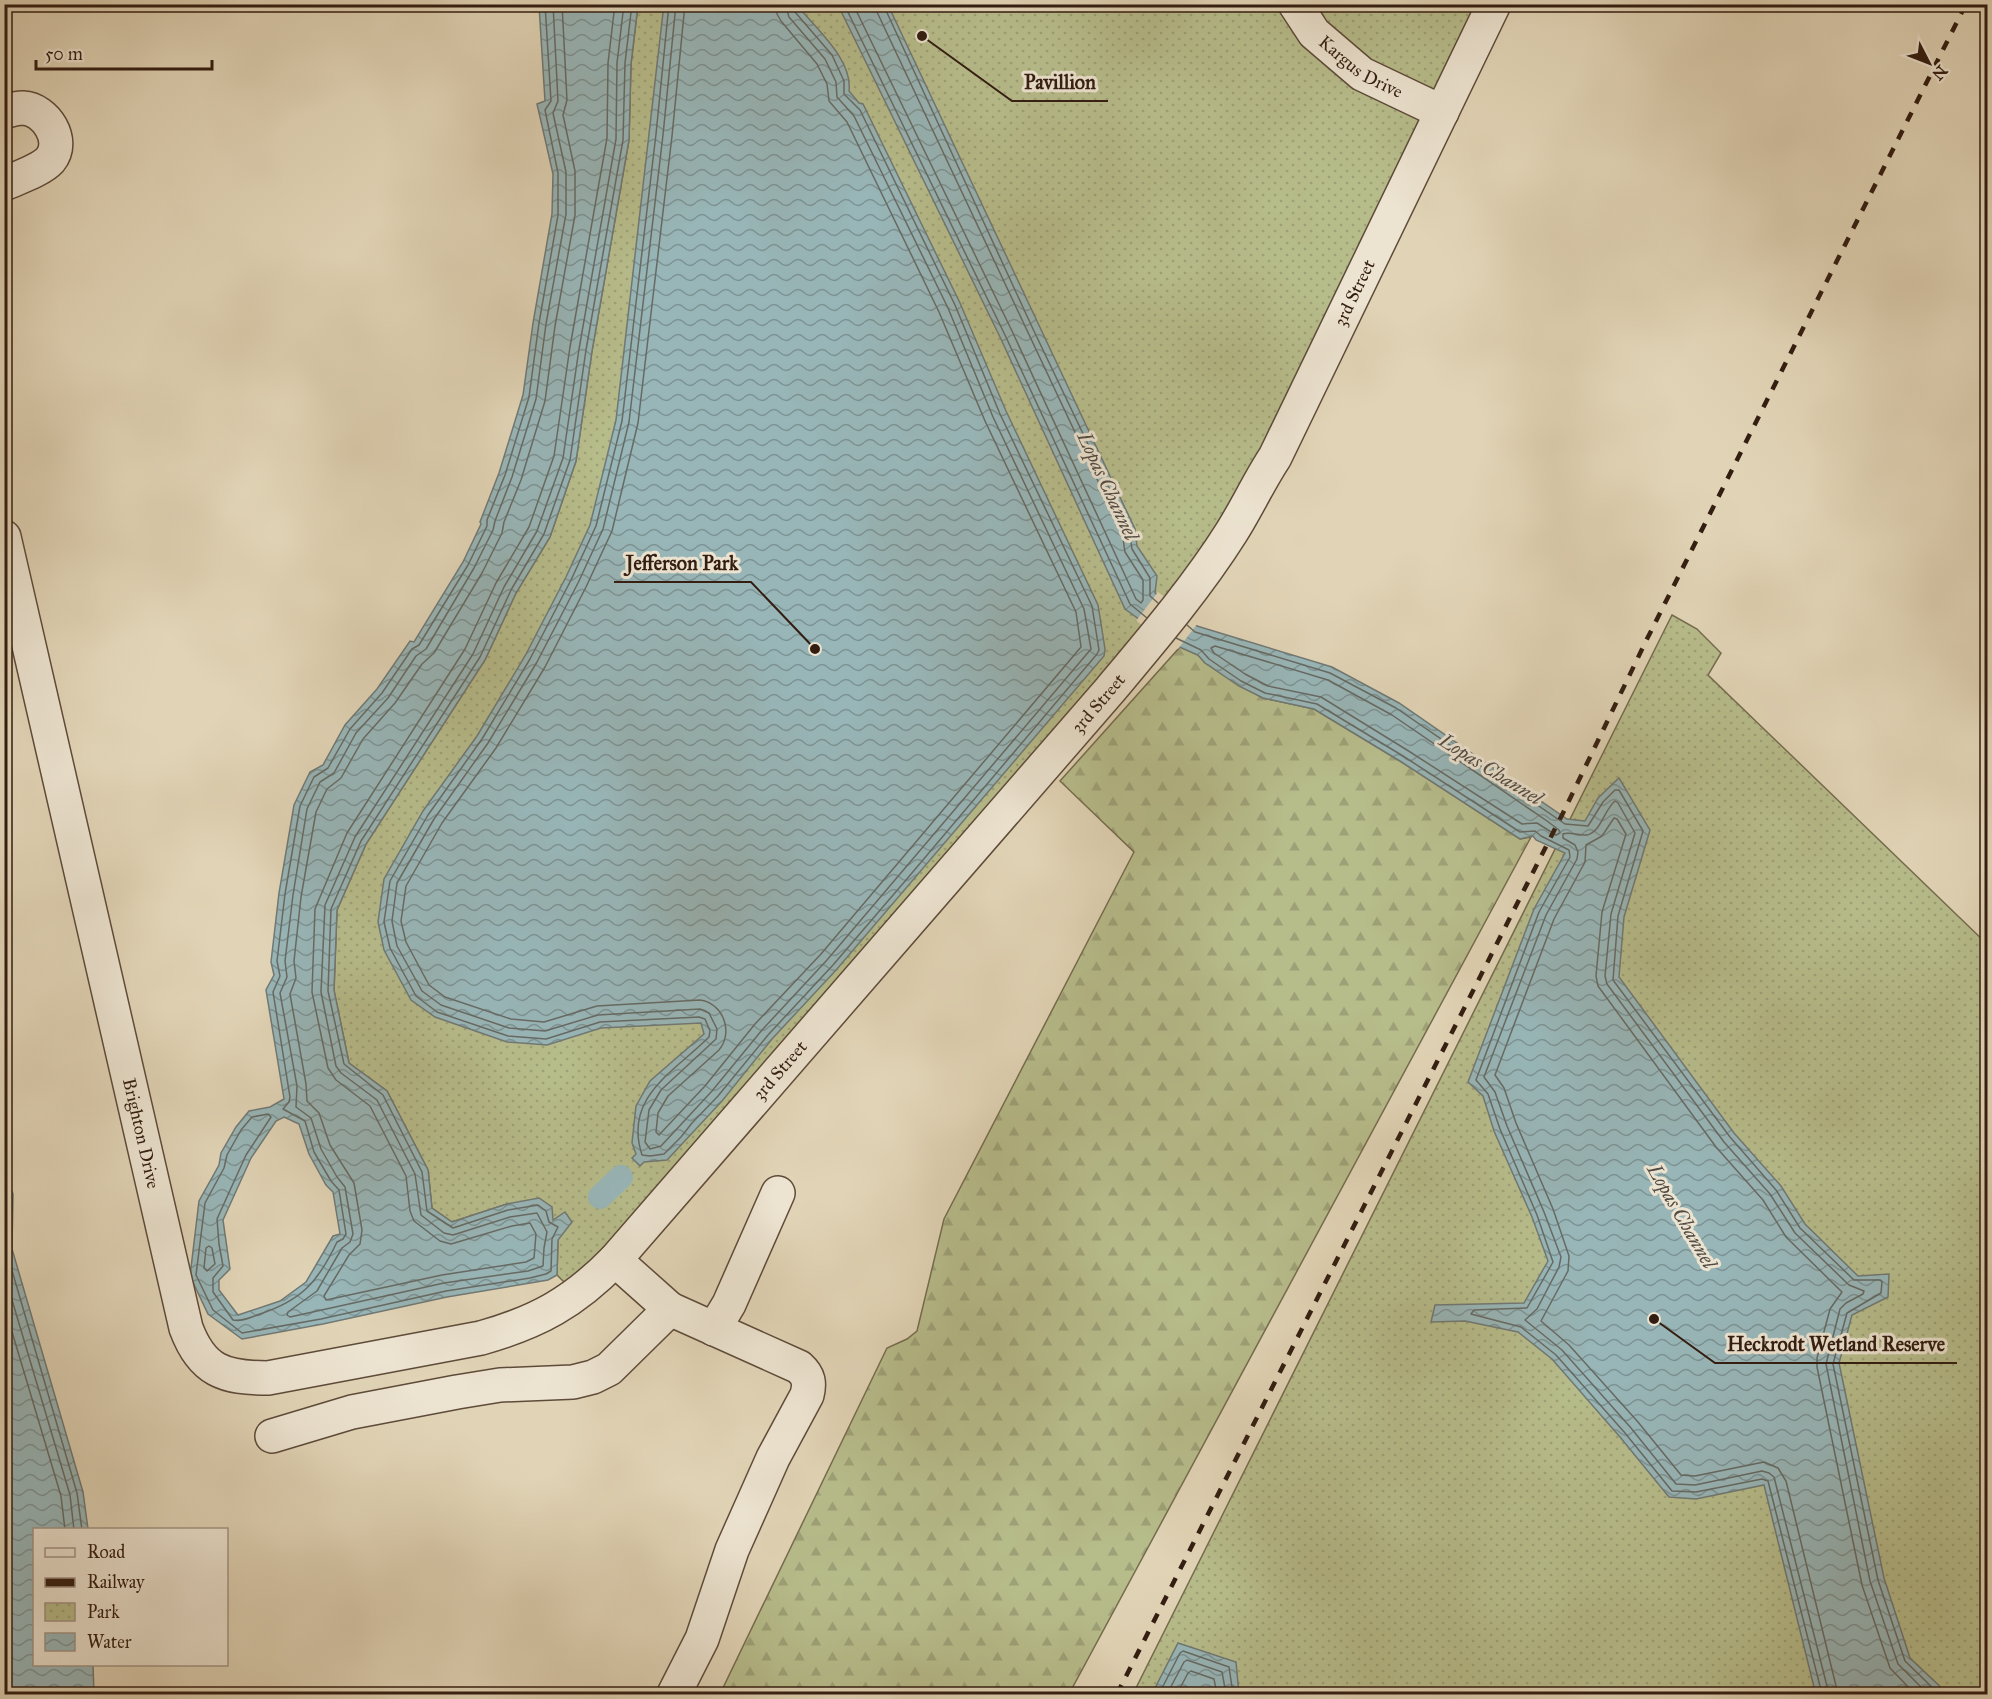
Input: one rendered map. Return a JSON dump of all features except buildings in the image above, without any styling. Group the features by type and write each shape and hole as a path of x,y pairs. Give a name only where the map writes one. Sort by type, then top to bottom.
{"street":[{"name":"Kargus Drive","path":"1295,4 1314,33 1362,74 1442,112"},
{"name":"3rd Street","path":"563,1305 598,1278 615,1260 1110,690 1177,607 1231,533 1275,457 1494,4"},
{"path":"4,112 24,108 36,112 49,124 56,136 55,150 50,160 4,184"},
{"name":"Brighton Drive","path":"4,537 186,1328 201,1357 213,1368 250,1378 268,1378 481,1338 513,1329 563,1305"},
{"path":"714,1329 729,1304 778,1193"},
{"path":"615,1260 670,1309 799,1368 806,1374 810,1384 807,1395 773,1458 732,1550 702,1639 674,1695"},
{"path":"272,1436 352,1412 457,1392 500,1385 573,1382 593,1377 609,1370 670,1309"}],"green space":[{"path":"638,5 1482,5 1271,447 1177,607 571,1289 557,1275 558,1240 553,1220 507,1204 452,1222 432,1208 428,1170 387,1091 349,1063 334,991 337,910 366,844 485,660 516,593 550,537 576,461 592,351 629,140 631,64"},
{"path":"1672,615 1697,629 1721,653 1708,675 1987,944 1987,1694 1133,1694"},
{"path":"1180,647 1198,655 1205,663 1263,698 1314,709 1400,761 1520,839 1531,837 1069,1694 720,1694 887,1348 907,1339 917,1331 944,1219 1134,852 1060,781"}],"water":[{"path":"664,4 797,5 839,56 849,79 849,91 859,103 863,104 960,303 1006,411 1098,605 1105,649 1104,656 837,969 772,1039 722,1101 667,1160 644,1162 640,1166 632,1158 636,1154 632,1143 636,1106 650,1081 704,1034 701,1023 601,1028 547,1045 507,1042 435,1017 411,1000 384,950 378,922 384,879 423,811 477,736 525,656 590,525 616,420"},
{"path":"539,5 638,5 631,64 629,140 592,351 576,461 550,537 516,593 485,660 366,844 337,910 334,990 349,1063 387,1091 428,1170 432,1208 452,1222 507,1204 539,1198 552,1207 553,1220 565,1212 572,1222 558,1240 557,1275 548,1280 447,1297 242,1339 208,1314 190,1276 199,1201 219,1165 221,1153 236,1127 249,1111 270,1107 284,1099 266,990 274,975 271,962 279,893 294,805 310,772 323,765 345,725 377,689 410,641 414,642 463,562 481,524 523,395 552,214 553,174 537,104 545,101","holes":["284,1117 299,1124 309,1154 326,1185 333,1192 340,1234 333,1236 306,1282 280,1301 238,1315 219,1290 219,1280 230,1269 223,1220 251,1158 276,1121"]},
{"name":"Lopas Channel","path":"838,5 888,5 1135,529 1137,546 1157,576 1155,593 1197,626 1332,667 1399,703 1567,819 1585,821 1598,798 1619,778 1650,830 1624,917 1619,977 1734,1133 1781,1186 1805,1224 1858,1276 1889,1274 1888,1297 1852,1315 1839,1363 1884,1578 1910,1658 1948,1694 1818,1694 1815,1691 1764,1485 1696,1499 1669,1497 1552,1359 1518,1332 1465,1321 1431,1322 1435,1305 1524,1303 1548,1261 1532,1217 1494,1131 1483,1096 1468,1082 1534,909 1565,853 1536,840 1533,836 1520,839 1400,761 1314,709 1263,698 1239,686 1205,663 1198,655 1175,645 1125,609 1000,337"},
{"path":"5,1176 13,1194 12,1249 83,1492 88,1528 33,1528 33,1666 93,1666 94,1694 5,1694"},
{"path":"1178,1643 1236,1662 1239,1694 1152,1694"}],"pier":[{"path":"1158,592 1198,623 1178,649 1136,621"}],"waterway":[{"path":"600,1197 621,1177"}],"railway":[{"path":"1117,1694 1563,813 1646,641 1966,4"}],"place":[{"name":"Pavillion","path":"922,36"},
{"name":"Jefferson Park","path":"815,649"},
{"name":"Heckrodt Wetland Reserve","path":"1654,1319"}]}
